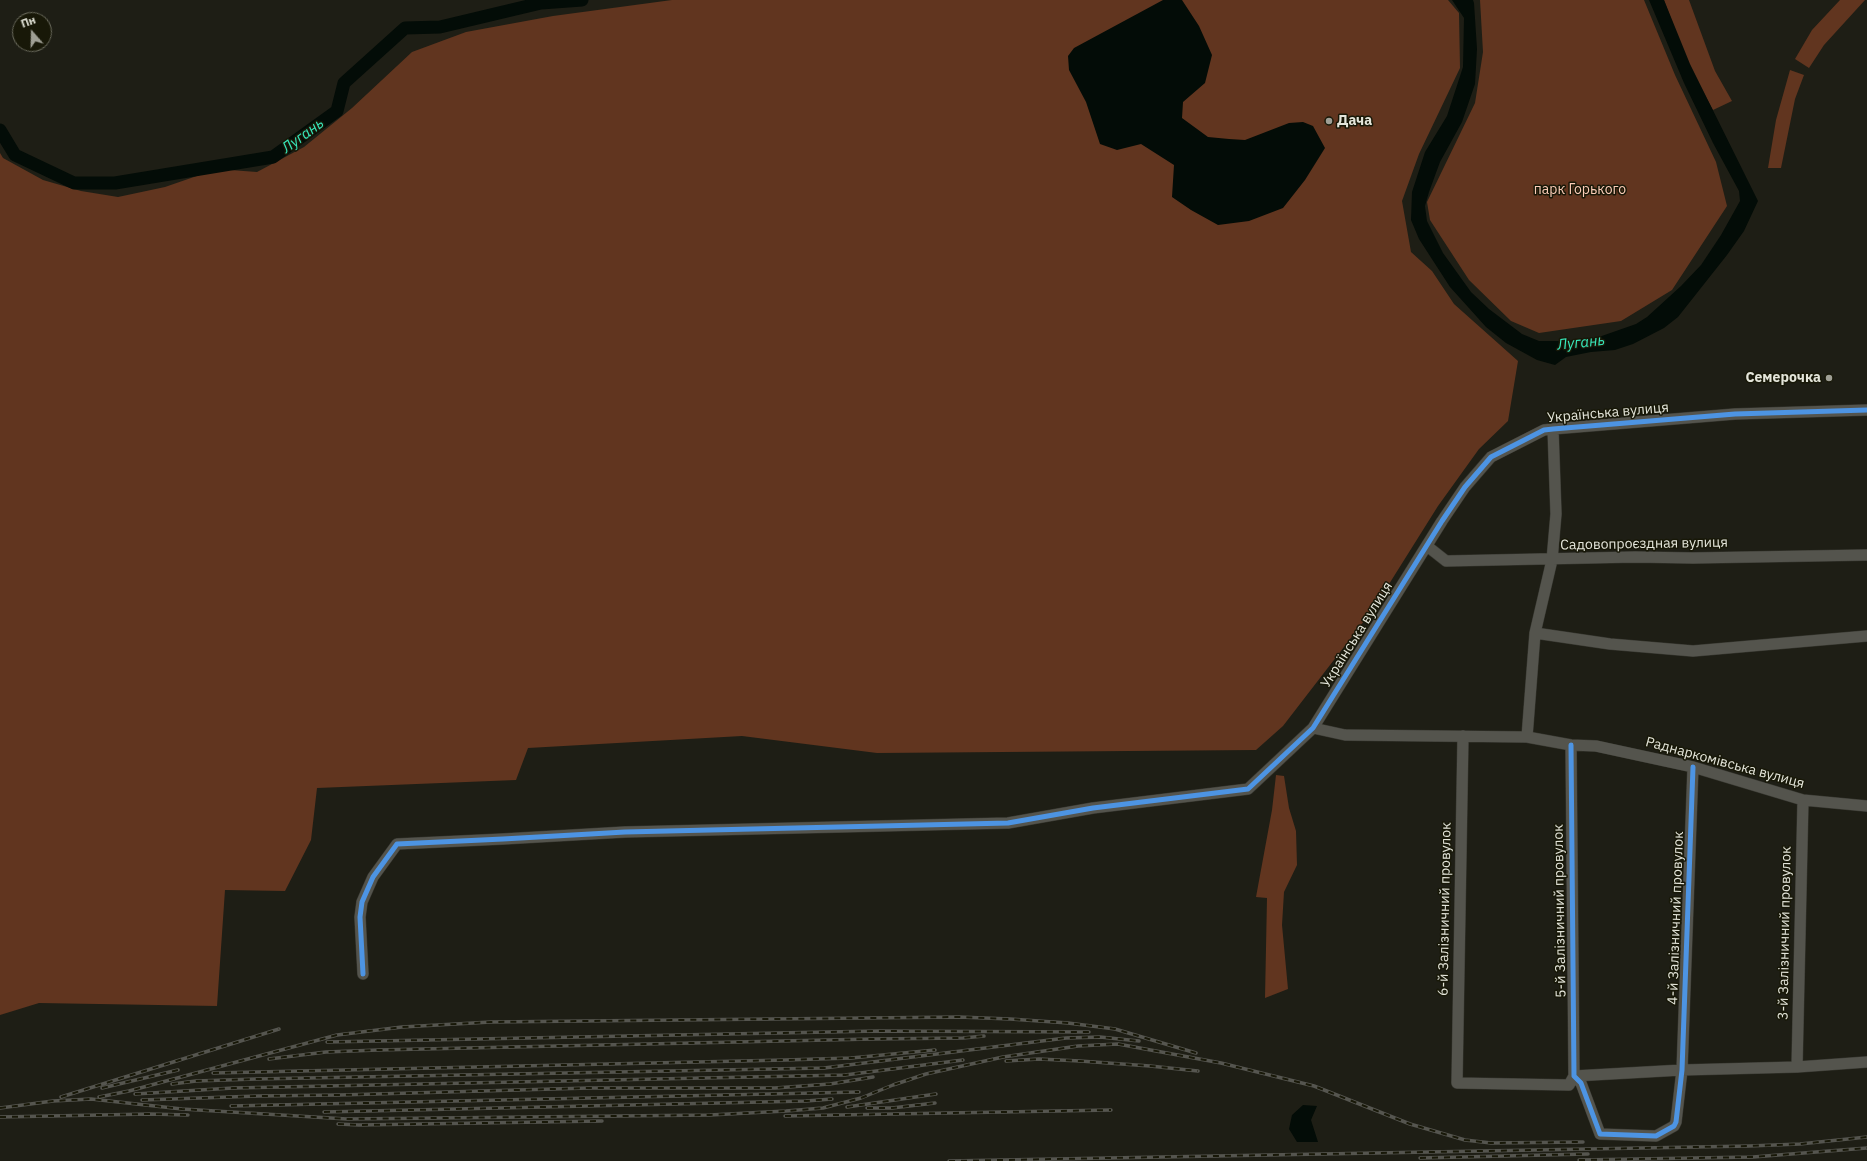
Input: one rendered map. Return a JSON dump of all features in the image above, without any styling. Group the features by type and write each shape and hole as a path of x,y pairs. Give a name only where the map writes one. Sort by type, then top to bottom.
{"street":[{"name":"Українська вулиця","path":"363,974 360,917 362,902 373,877 397,844 503,840 625,832 1008,823 1093,808 1248,789 1313,728 1465,487 1491,457 1544,430 1552,429 1735,414 1867,410"},
{"path":"1526,738 1535,633 1552,560 1556,514 1552,429"},
{"name":"Садовопроєздная вулиця","path":"1427,546 1446,560 1552,560 1635,557 1693,558 1867,555"},
{"path":"1535,633 1610,644 1693,651 1867,636"},
{"name":"Раднаркомівська вулиця","path":"1313,728 1345,735 1526,738 1571,745 1596,746 1693,767 1803,800 1867,806"},
{"name":"6-й Залізничний провулок","path":"1463,736 1457,1083 1569,1085 1574,1076"},
{"name":"5-й Залізничний провулок","path":"1571,745 1574,1076"},
{"name":"4-й Залізничний провулок","path":"1574,1076 1582,1083 1600,1134 1656,1136 1674,1126 1682,1070 1693,767"},
{"name":"3-й Залізничний провулок","path":"1797,1067 1803,800"},
{"path":"1574,1076 1682,1070 1797,1067 1867,1062"}],"green space":[{"path":"672,0 1448,0 1459,13 1460,68 1419,154 1402,201 1411,252 1432,271 1454,304 1518,361 1508,421 1479,449 1438,506 1374,608 1283,726 1256,750 877,753 742,736 528,748 516,780 317,788 311,840 285,891 225,890 217,1006 39,1003 0,1015 0,153 3,158 43,180 81,191 118,197 165,187 217,169 257,172 304,147 352,108 412,52 466,32 553,16"},
{"name":"парк Горького","path":"1480,0 1644,0 1675,75 1716,162 1727,206 1672,290 1621,321 1539,333 1511,321 1469,280 1430,220 1427,202 1475,103 1483,52"},
{"path":"1664,0 1689,0 1715,71 1732,101 1713,110 1688,64"},
{"path":"1840,0 1865,0 1824,45 1809,68 1795,59 1812,30"},
{"path":"1790,70 1804,75 1795,99 1781,168 1768,168 1776,120"},
{"path":"1276,775 1284,776 1289,808 1296,831 1297,865 1284,892 1282,925 1288,989 1265,998 1267,898 1256,897 1272,810"}],"water":[{"path":"1163,0 1182,0 1199,26 1212,55 1205,83 1183,102 1182,118 1208,137 1245,140 1289,123 1303,122 1313,126 1325,148 1305,180 1283,208 1249,221 1218,225 1191,210 1172,197 1174,165 1141,144 1117,150 1100,144 1086,102 1069,70 1068,56 1074,48"},
{"path":"1452,0 1473,0 1474,3 1477,49 1475,84 1462,122 1440,162 1429,192 1425,206 1427,221 1443,253 1471,292 1489,309 1522,334 1539,341 1564,341 1596,338 1636,324 1647,317 1681,286 1701,265 1721,235 1740,201 1739,191 1713,143 1684,83 1649,0 1664,0 1690,64 1758,201 1744,231 1727,255 1678,317 1664,328 1633,344 1615,350 1591,352 1566,357 1555,365 1537,360 1506,343 1486,327 1450,287 1419,239 1411,220 1412,192 1425,152 1447,116 1463,67 1464,18"},
{"path":"1303,1105 1317,1106 1311,1120 1318,1142 1297,1142 1289,1129 1292,1115"}],"waterway":[{"name":"Лугань","path":"0,130 15,155 74,183 115,183 273,157 337,111 344,83 405,28 440,27 541,3 582,0"}],"railway":[{"path":"99,1097 129,1091 337,1035 402,1027 491,1022 959,1017 1010,1019 1068,1023 1115,1029 1196,1053"},
{"path":"61,1097 279,1029"},
{"path":"327,1042 878,1031 1089,1032"},
{"path":"269,1059 326,1052 378,1050 963,1038 984,1036"},
{"path":"172,1084 196,1081 256,1079 824,1068 1066,1038 1100,1037 1139,1041"},
{"path":"0,1108 53,1101 91,1099 182,1109 347,1119 710,1115 786,1111 823,1108 861,1098 926,1074 1003,1057 1078,1046 1118,1044 1221,1063 1314,1086 1410,1124 1465,1140 1491,1143 1583,1142"},
{"path":"213,1073 851,1058 935,1050"},
{"path":"1006,1061 1039,1059 1080,1061 1198,1071"},
{"path":"135,1094 233,1088 845,1075 963,1060"},
{"path":"102,1088 178,1070"},
{"path":"142,1100 589,1088 775,1088 830,1084 873,1077"},
{"path":"231,1106 859,1092"},
{"path":"847,1107 936,1094"},
{"path":"324,1112 806,1101 832,1099"},
{"path":"867,1108 892,1108 935,1103"},
{"path":"785,1116 1111,1110"},
{"path":"0,1117 150,1114 188,1115"},
{"path":"338,1124 359,1125 602,1121"},
{"path":"949,1161 1749,1146 1800,1144 1867,1137"},
{"path":"1579,1160 1753,1157 1867,1148"},
{"path":"1420,1158 1588,1154"}],"cycle path":[{"path":"363,974 360,917 362,902 373,877 397,844 625,832 1008,823 1093,808 1248,789 1313,728 1442,521 1465,487 1491,457 1544,430 1735,414 1867,410"},
{"path":"1571,745 1574,1076 1581,1083 1600,1134 1656,1136 1674,1126 1676,1122 1682,1070 1693,767"}],"place":[{"name":"Дача","path":"1329,121"},
{"name":"Семерочка","path":"1829,378"}]}
